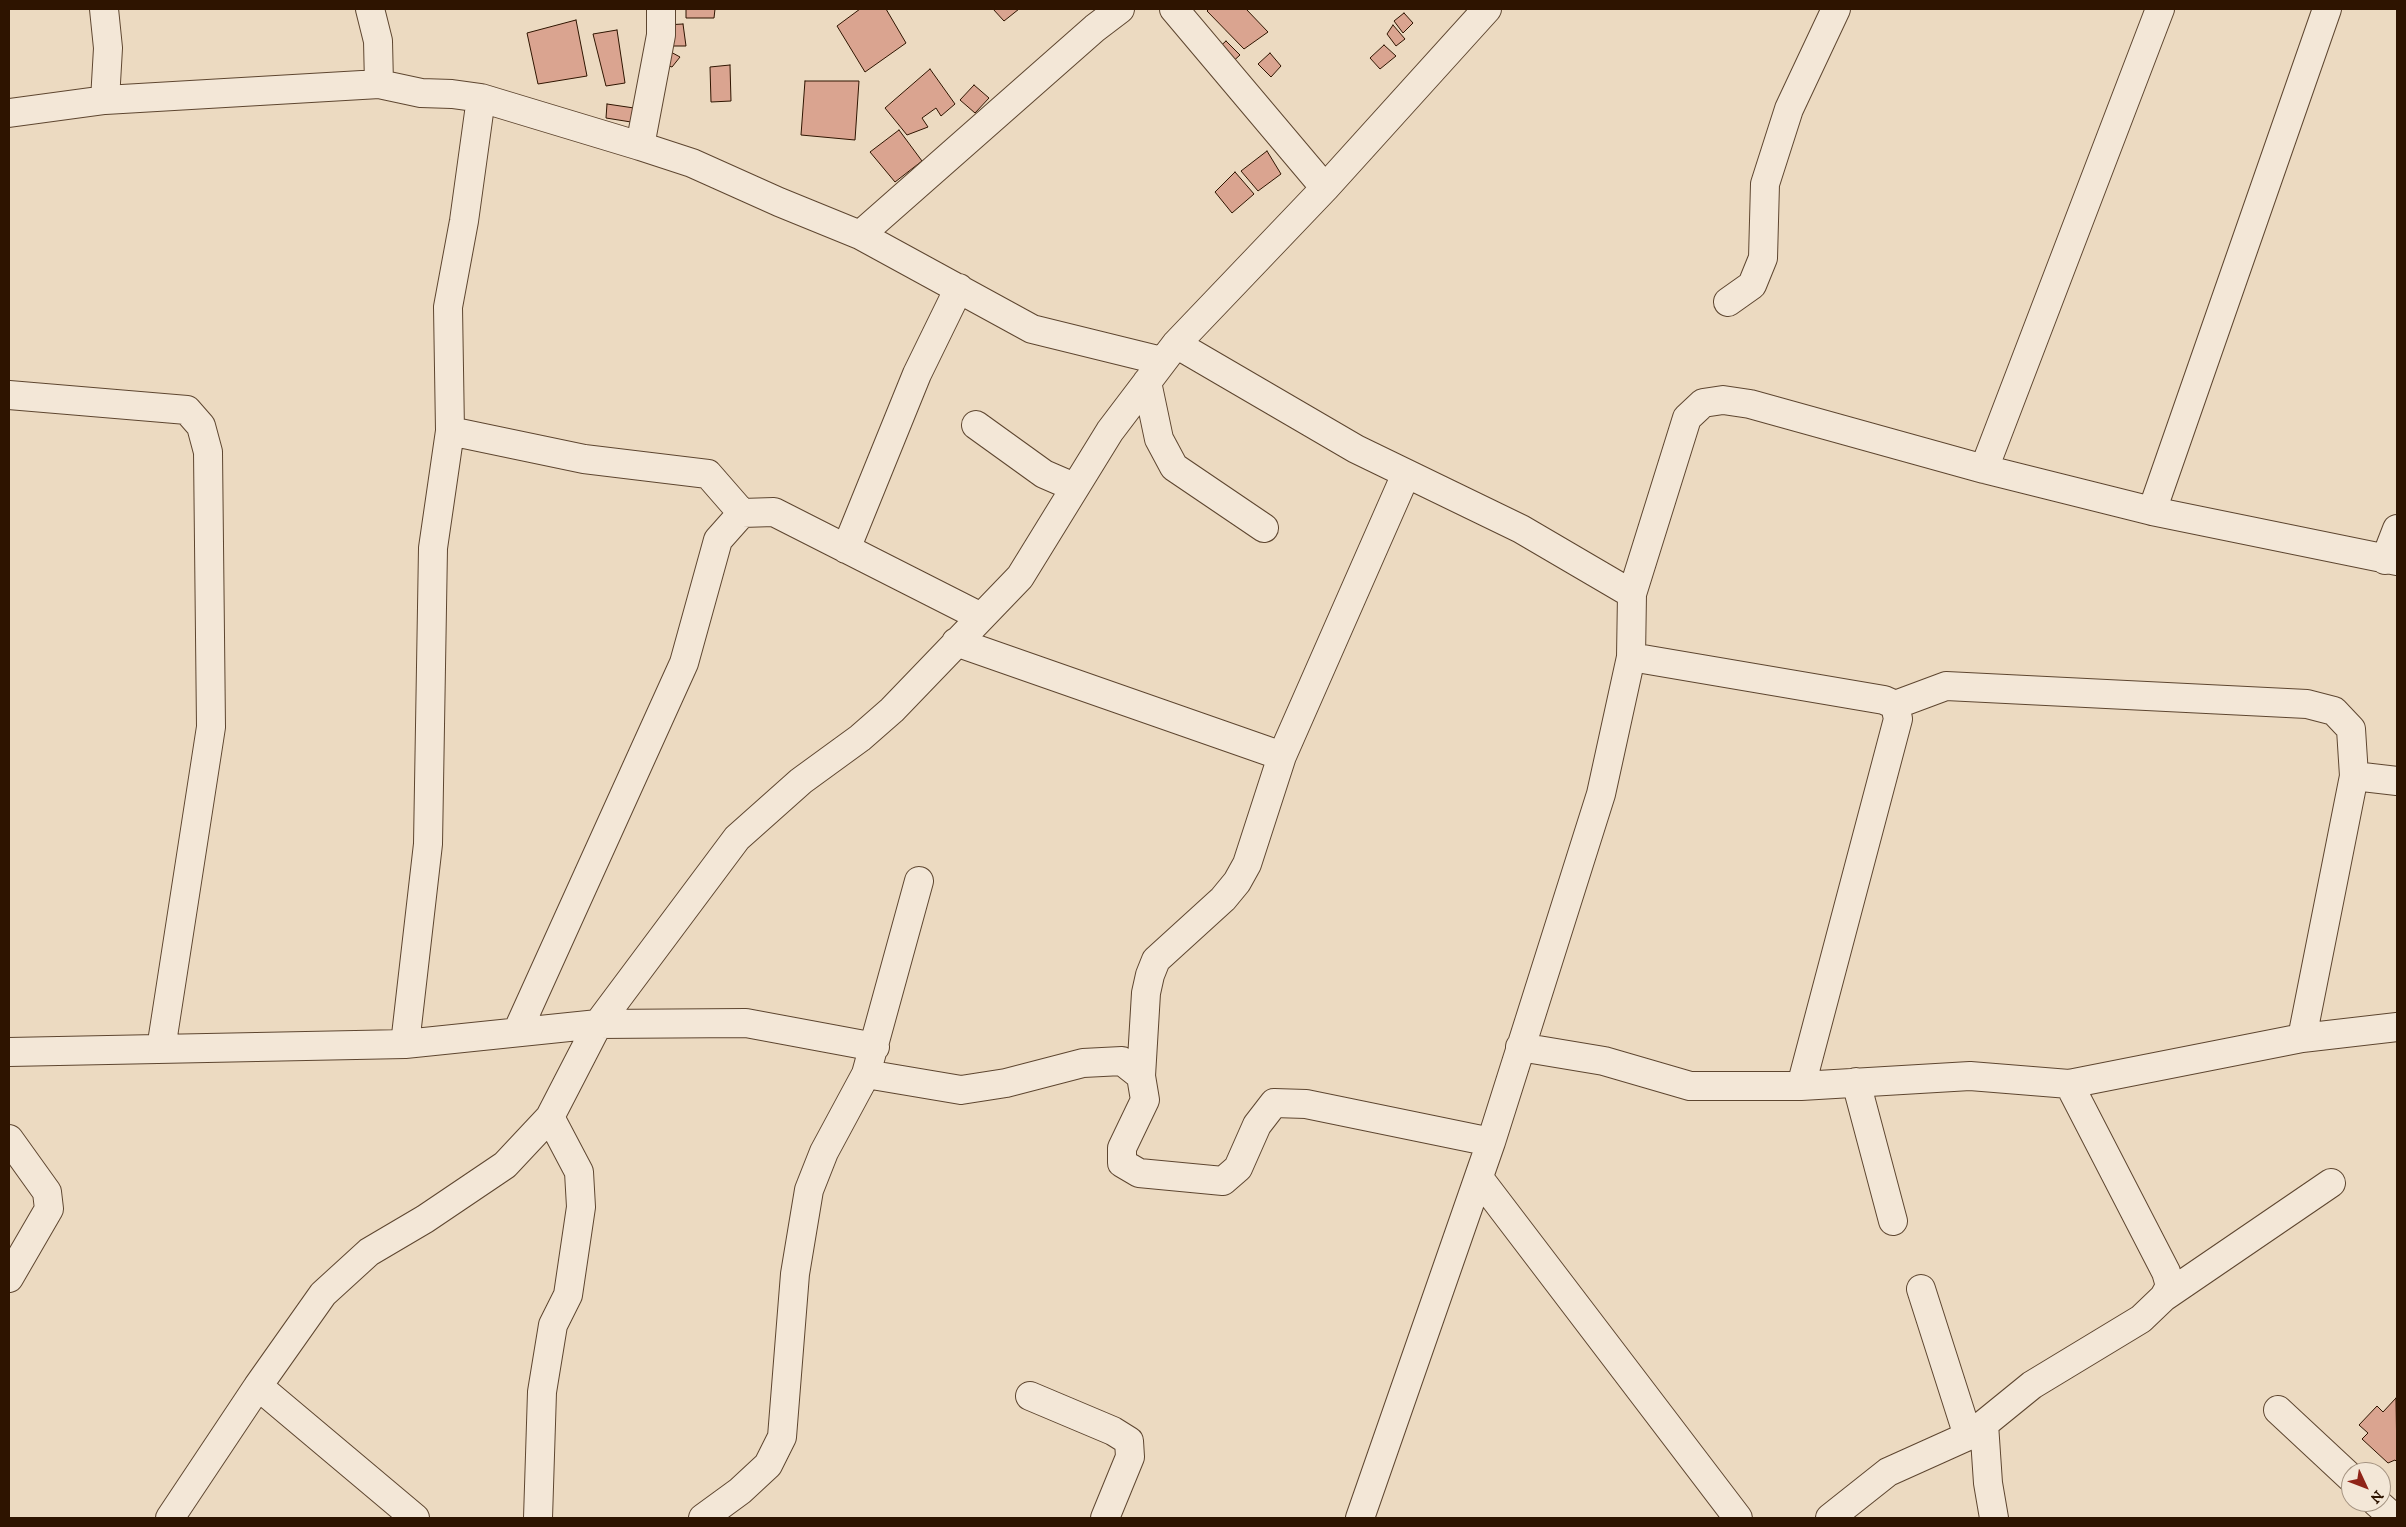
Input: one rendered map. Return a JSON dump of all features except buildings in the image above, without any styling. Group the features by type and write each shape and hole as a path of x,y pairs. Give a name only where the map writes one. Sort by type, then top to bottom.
{"street":[{"path":"104,9 108,48 105,100"},
{"path":"370,9 378,42 378,84"},
{"path":"640,146 661,35 661,9"},
{"path":"860,235 1095,28 1120,9"},
{"path":"1174,9 1325,188"},
{"path":"170,1518 258,1386 323,1294 369,1252 424,1220 505,1166 550,1117 598,1024 737,838 801,781 860,738 892,710 1020,577 1110,431 1162,362 1325,188 1487,9"},
{"path":"1728,302 1752,285 1763,258 1765,184 1789,109 1836,9"},
{"path":"1984,469 2160,9"},
{"path":"2152,511 2327,9"},
{"path":"9,113 105,100 378,84 421,93 452,94 481,98 692,163 779,202 860,235 1032,329 1162,362 1356,449 1521,529 1632,594"},
{"path":"405,1044 428,844 434,548 450,431 448,307 464,221 481,98"},
{"path":"846,548 917,374 959,288"},
{"path":"1162,362 1159,439 1174,467 1264,528"},
{"path":"9,395 187,410 201,426 208,452 211,727 161,1049"},
{"path":"1360,1518 1491,1142 1601,794 1631,657 1632,594 1687,418 1703,403 1723,400 1750,404 1984,469 2152,511 2391,560 2397,529"},
{"path":"976,424 1044,474 1074,487"},
{"path":"450,431 584,459 708,474 742,513"},
{"path":"1406,474 1282,756 1247,864 1237,882 1223,899 1156,960 1146,993 1141,1076 1145,1100 1122,1148 1122,1163 1139,1173 1223,1181 1238,1168 1257,1125 1274,1103 1306,1104 1491,1142"},
{"path":"517,1032 684,663 718,540 742,513 774,512 981,617"},
{"path":"956,642 1282,756"},
{"path":"1631,657 1884,700 1896,705 1946,686 2307,704 2334,710 2351,729 2354,776 2302,1038"},
{"path":"1801,1086 1898,719 1896,705"},
{"path":"2354,776 2397,781"},
{"path":"704,1518 740,1491 768,1465 782,1437 796,1274 809,1190 824,1152 866,1074 875,1047 919,881"},
{"path":"9,1052 405,1044 598,1024 746,1023 875,1047"},
{"path":"1520,1047 1604,1061 1690,1086 1801,1086 1970,1076 2069,1084 2302,1038 2397,1027"},
{"path":"866,1074 961,1090 1006,1083 1083,1063 1122,1061 1141,1076"},
{"path":"1856,1082 1893,1221"},
{"path":"2069,1084 2166,1272 2170,1286 2164,1297"},
{"path":"538,1518 542,1392 553,1325 568,1295 581,1207 579,1172 550,1117"},
{"path":"9,1139 47,1192 49,1209 9,1278"},
{"path":"1479,1178 1738,1518"},
{"path":"1830,1518 1888,1472 1976,1430 2032,1385 2141,1319 2164,1297 2331,1183"},
{"path":"1921,1289 1976,1430 1994,1518"},
{"path":"258,1386 415,1518"},
{"path":"1030,1396 1113,1431 1129,1441 1130,1457 1105,1518"},
{"path":"2278,1410 2341,1469"}]}
